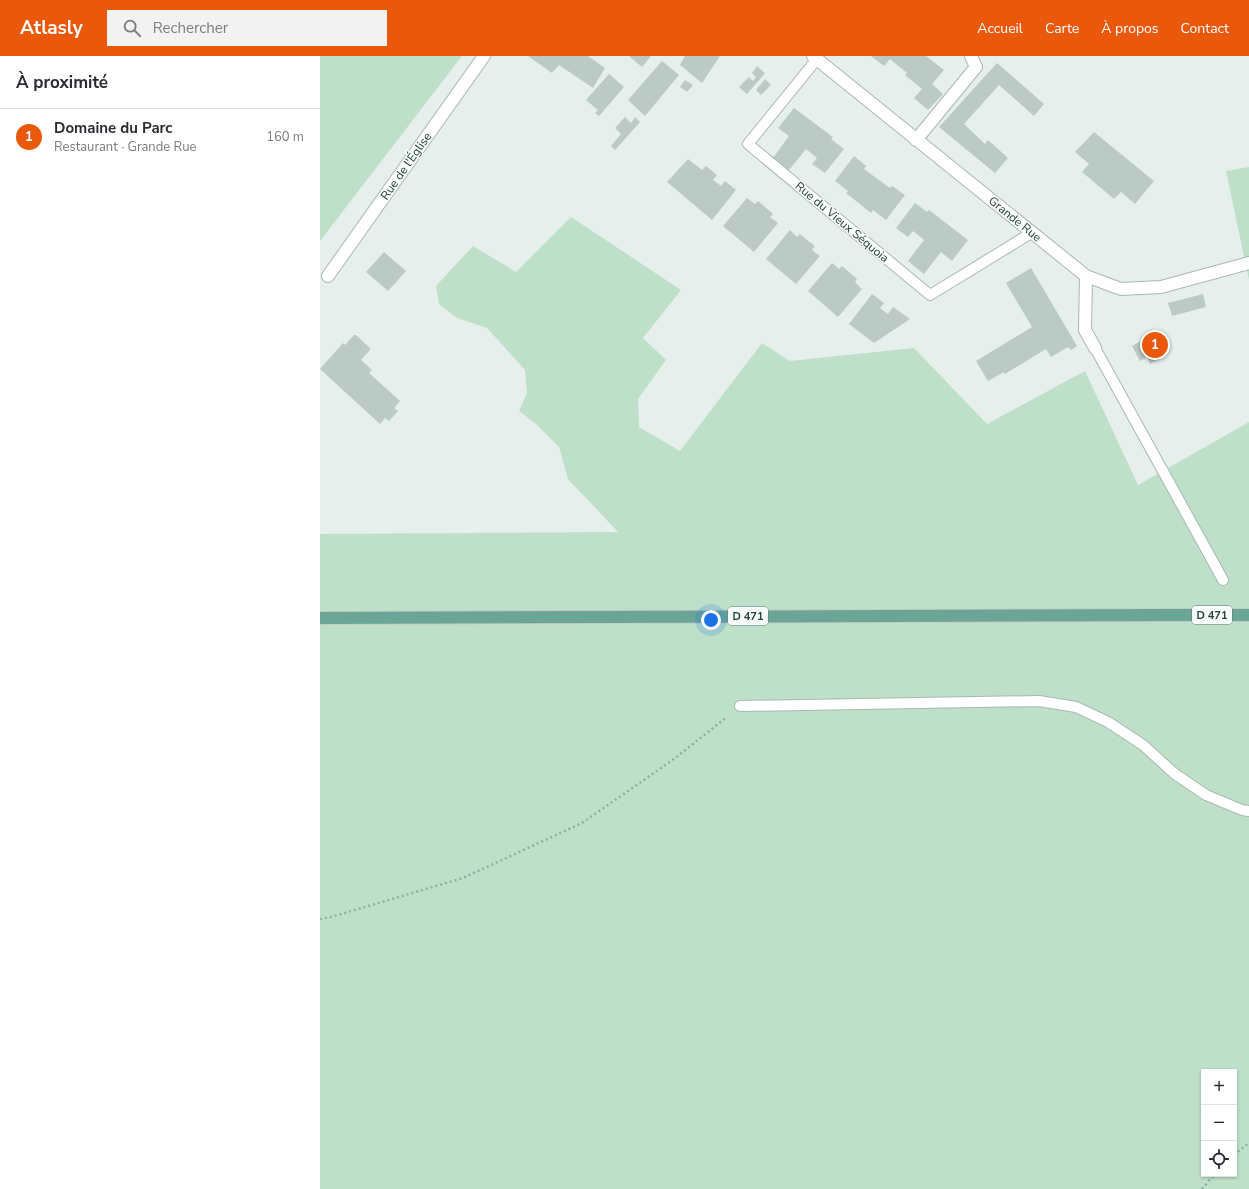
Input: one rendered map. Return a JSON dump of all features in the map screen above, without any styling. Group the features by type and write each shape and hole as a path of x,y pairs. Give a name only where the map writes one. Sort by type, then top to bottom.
{"main road":[{"name":"D 471","path":"320,618 1249,615"}],"street":[{"name":"Rue de l'Église","path":"328,276 484,56"},
{"path":"916,140 976,67 971,56"},
{"name":"Grande Rue","path":"815,58 1086,276 1121,289 1161,287 1249,262"},
{"path":"1086,276 1085,330 1095,348"}],"lane":[{"name":"Rue du Vieux Séquoia","path":"815,58 748,144 930,295 1031,232"},
{"path":"1095,348 1223,580"},
{"path":"740,706 1039,701 1076,707 1108,722 1143,745 1175,774 1206,795 1242,810 1249,811"}],"path":[{"path":"320,919 463,878 582,823 674,759 740,706"},
{"path":"1237,1153 1249,1144"},
{"path":"1202,1189 1212,1177"}],"green space":[{"path":"320,56 462,56 320,241"},
{"path":"1249,167 1249,280 1226,171"},
{"path":"571,217 681,290 643,338 666,360 638,399 639,427 680,451 762,343 790,361 914,348 987,424 1085,371 1138,485 1249,422 1249,1189 320,1189 320,534 618,532 568,479 559,447 536,424 519,411 527,393 525,370 487,328 457,318 439,304 436,286 473,246 516,272"}],"building":[{"path":"528,56 588,56 605,68 593,88 559,65 552,73"},
{"path":"629,56 651,56 642,67"},
{"path":"685,56 720,56 702,83 680,65"},
{"path":"871,56 926,56 944,70 932,84 943,94 928,110 914,98 922,89 905,75 907,73 890,59 884,66"},
{"path":"662,61 679,75 645,116 628,100"},
{"path":"997,63 1044,104 1034,116 999,85 964,124 985,144 988,140 1008,158 995,173 939,127"},
{"path":"757,66 765,73 747,94 739,87 749,77 753,81 756,77 752,73"},
{"path":"609,74 624,87 599,116 595,113 598,110 586,100"},
{"path":"765,79 771,85 761,95 756,90"},
{"path":"685,80 693,85 687,92 680,87"},
{"path":"794,108 833,137 831,139 844,149 825,173 812,164 817,158 806,149 789,170 773,158 789,136 778,128"},
{"path":"625,117 631,123 635,117 640,122 615,150 611,146 621,134 615,128"},
{"path":"1094,132 1154,181 1135,204 1121,192 1114,199 1082,172 1089,164 1075,152"},
{"path":"854,156 866,166 864,169 890,188 892,186 905,195 886,220 873,210 871,213 846,193 848,191 835,181"},
{"path":"688,159 702,170 706,166 717,175 713,180 721,186 725,181 736,190 712,220 667,182"},
{"path":"747,198 755,204 758,201 773,214 770,217 778,223 754,252 723,226"},
{"path":"915,203 927,212 929,210 968,240 952,261 941,252 924,274 908,261 924,240 913,231 908,237 896,228"},
{"path":"790,230 797,237 800,234 815,246 812,250 820,256 796,284 766,259"},
{"path":"384,252 406,271 388,291 366,272"},
{"path":"832,263 839,269 842,266 857,279 855,282 862,289 838,317 808,291"},
{"path":"1031,268 1077,346 1071,350 1068,347 1051,357 1046,349 1005,374 1004,372 988,381 976,361 1032,327 1006,283"},
{"path":"872,294 884,303 880,308 888,314 893,307 910,319 874,343 849,324"},
{"path":"1203,294 1206,307 1172,316 1168,303"},
{"path":"1160,331 1168,346 1163,348 1166,355 1150,364 1147,357 1140,361 1132,346"},
{"path":"354,335 356,335 370,348 361,360 372,370 369,373 400,401 394,408 398,411 389,421 385,418 380,424 320,369 343,343 345,345"}],"place":[{"name":"Domaine du Parc","path":"1155,345"}]}
